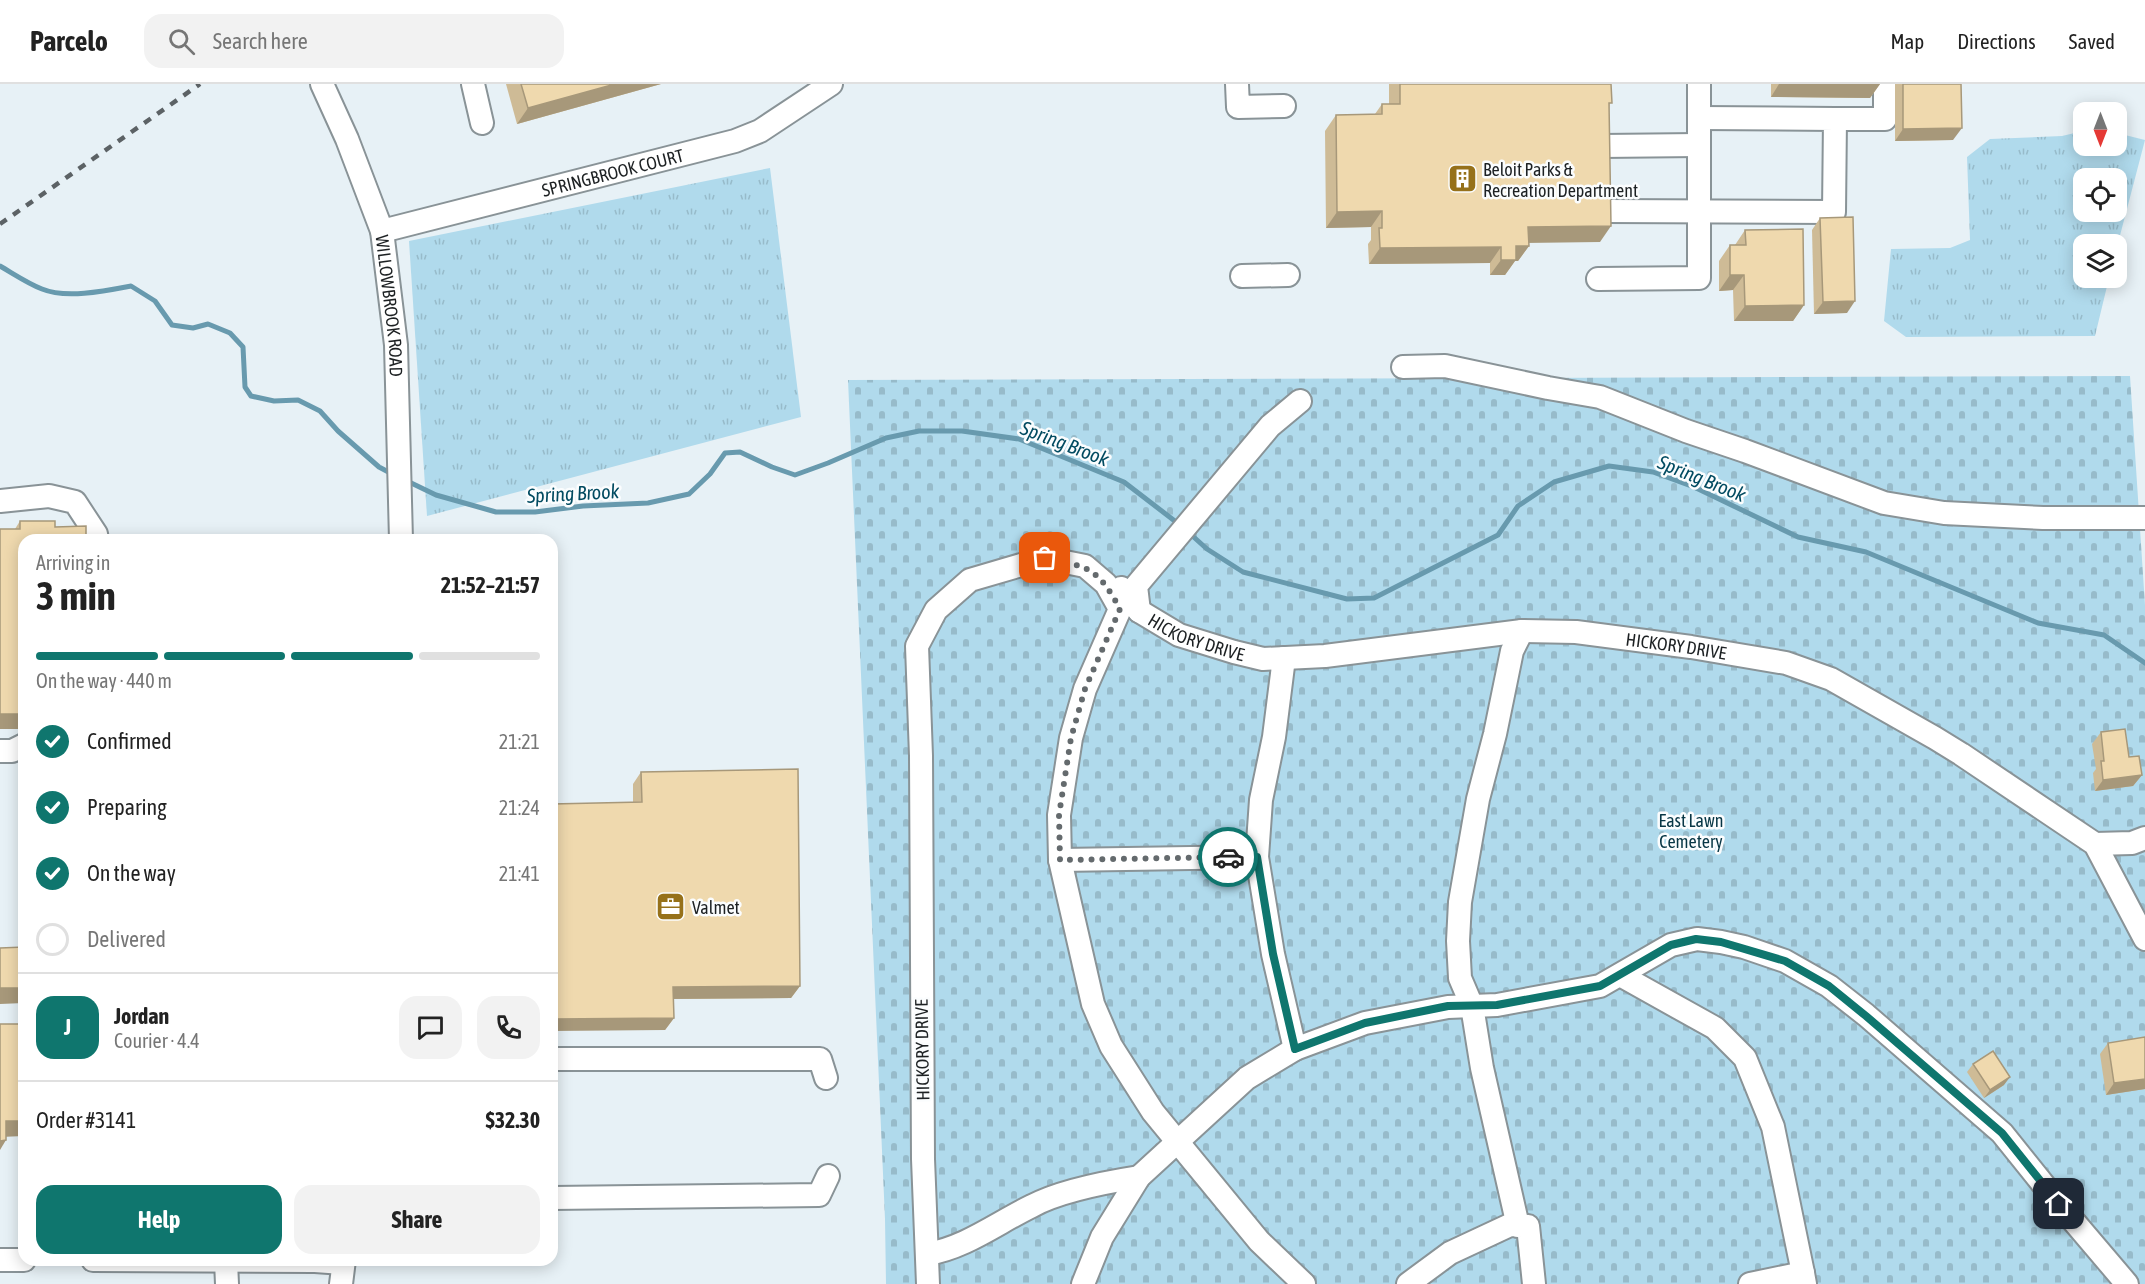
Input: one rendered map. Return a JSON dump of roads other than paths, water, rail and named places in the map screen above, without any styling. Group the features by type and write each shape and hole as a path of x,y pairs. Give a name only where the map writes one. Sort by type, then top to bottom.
{"street":[{"name":"WILLOWBROOK ROAD","path":"322,84 347,139 382,231 396,345 401,530"},
{"path":"473,84 482,123"},
{"name":"SPRINGBROOK COURT","path":"382,231 735,141 760,131 831,84"},
{"path":"1237,84 1238,107 1284,106"},
{"path":"1598,279 1699,278 1699,84"},
{"path":"1699,118 1885,119 1885,84"},
{"path":"1607,211 1834,212 1835,119"},
{"path":"1602,146 1699,145"},
{"path":"1242,276 1288,275"},
{"path":"1403,367 1445,366 1600,397 1884,503 1944,513 2043,518 2145,518"},
{"path":"1300,401 1270,426 1136,586 1085,689 1071,738 1059,815 1060,860 1093,1004 1111,1046 1153,1112 1176,1142 1259,1240 1304,1284"},
{"path":"0,501 49,496 75,502 96,534"},
{"name":"HICKORY DRIVE","path":"928,1284 923,1159 921,756 917,646 936,610 970,580 1045,558 1084,566 1127,602 1179,635 1263,659 1336,655 1522,631 1576,632 1691,647 1786,663 1831,679 1961,754 2094,844 2145,939"},
{"path":"1518,1226 1482,1068 1472,1006 1460,978 1458,941 1460,902 1478,799 1495,734 1512,651 1522,631"},
{"path":"1284,658 1274,736 1261,800 1257,857 1273,954 1295,1049"},
{"path":"0,751 12,751 18,748"},
{"path":"2094,844 2132,843 2145,838"},
{"path":"1060,860 1257,857"},
{"path":"1083,1284 1102,1237 1139,1177 1247,1078 1295,1049 1365,1023 1448,1006 1497,1005 1600,986 1671,945 1696,939 1743,947 1785,961 1829,986 2002,1133 2127,1284"},
{"path":"1620,975 1715,1028 1745,1058 1773,1127 1804,1278 1750,1284"},
{"path":"558,1059 820,1059 826,1078"},
{"path":"558,1198 819,1195 828,1176"},
{"path":"927,1250 948,1251 1034,1205 1113,1181 1139,1177"},
{"path":"1408,1284 1450,1252 1510,1226 1527,1226 1534,1284"},
{"path":"0,1260 18,1260"},
{"path":"226,1266 227,1284"}],"waterway":[{"name":"Spring Brook","path":"0,266 31,284 52,292 74,294 131,286 155,301 172,325 193,328 208,324 230,333 243,347 245,387 251,396 274,401 298,400 320,411 338,431 379,467 394,475"},
{"name":"Spring Brook","path":"405,480 436,495 496,512 535,512 583,506 648,503 689,494 710,474 725,453 740,452 795,475 886,438 919,431 962,431 1019,439 1124,482 1180,525"},
{"name":"Spring Brook","path":"1187,531 1207,549 1243,572 1347,599 1374,598 1498,535 1518,506 1554,482 1609,466 1653,472 1694,487 1798,537 1866,552 2038,623 2104,635 2145,663"}],"railway":[{"path":"0,224 200,84"}],"place":[{"name":"Beloit Parks & Recreation Department","path":"1462,179"},
{"name":"Valmet","path":"671,907"}],"park label":[{"name":"East Lawn Cemetery","path":"1691,830"}]}
